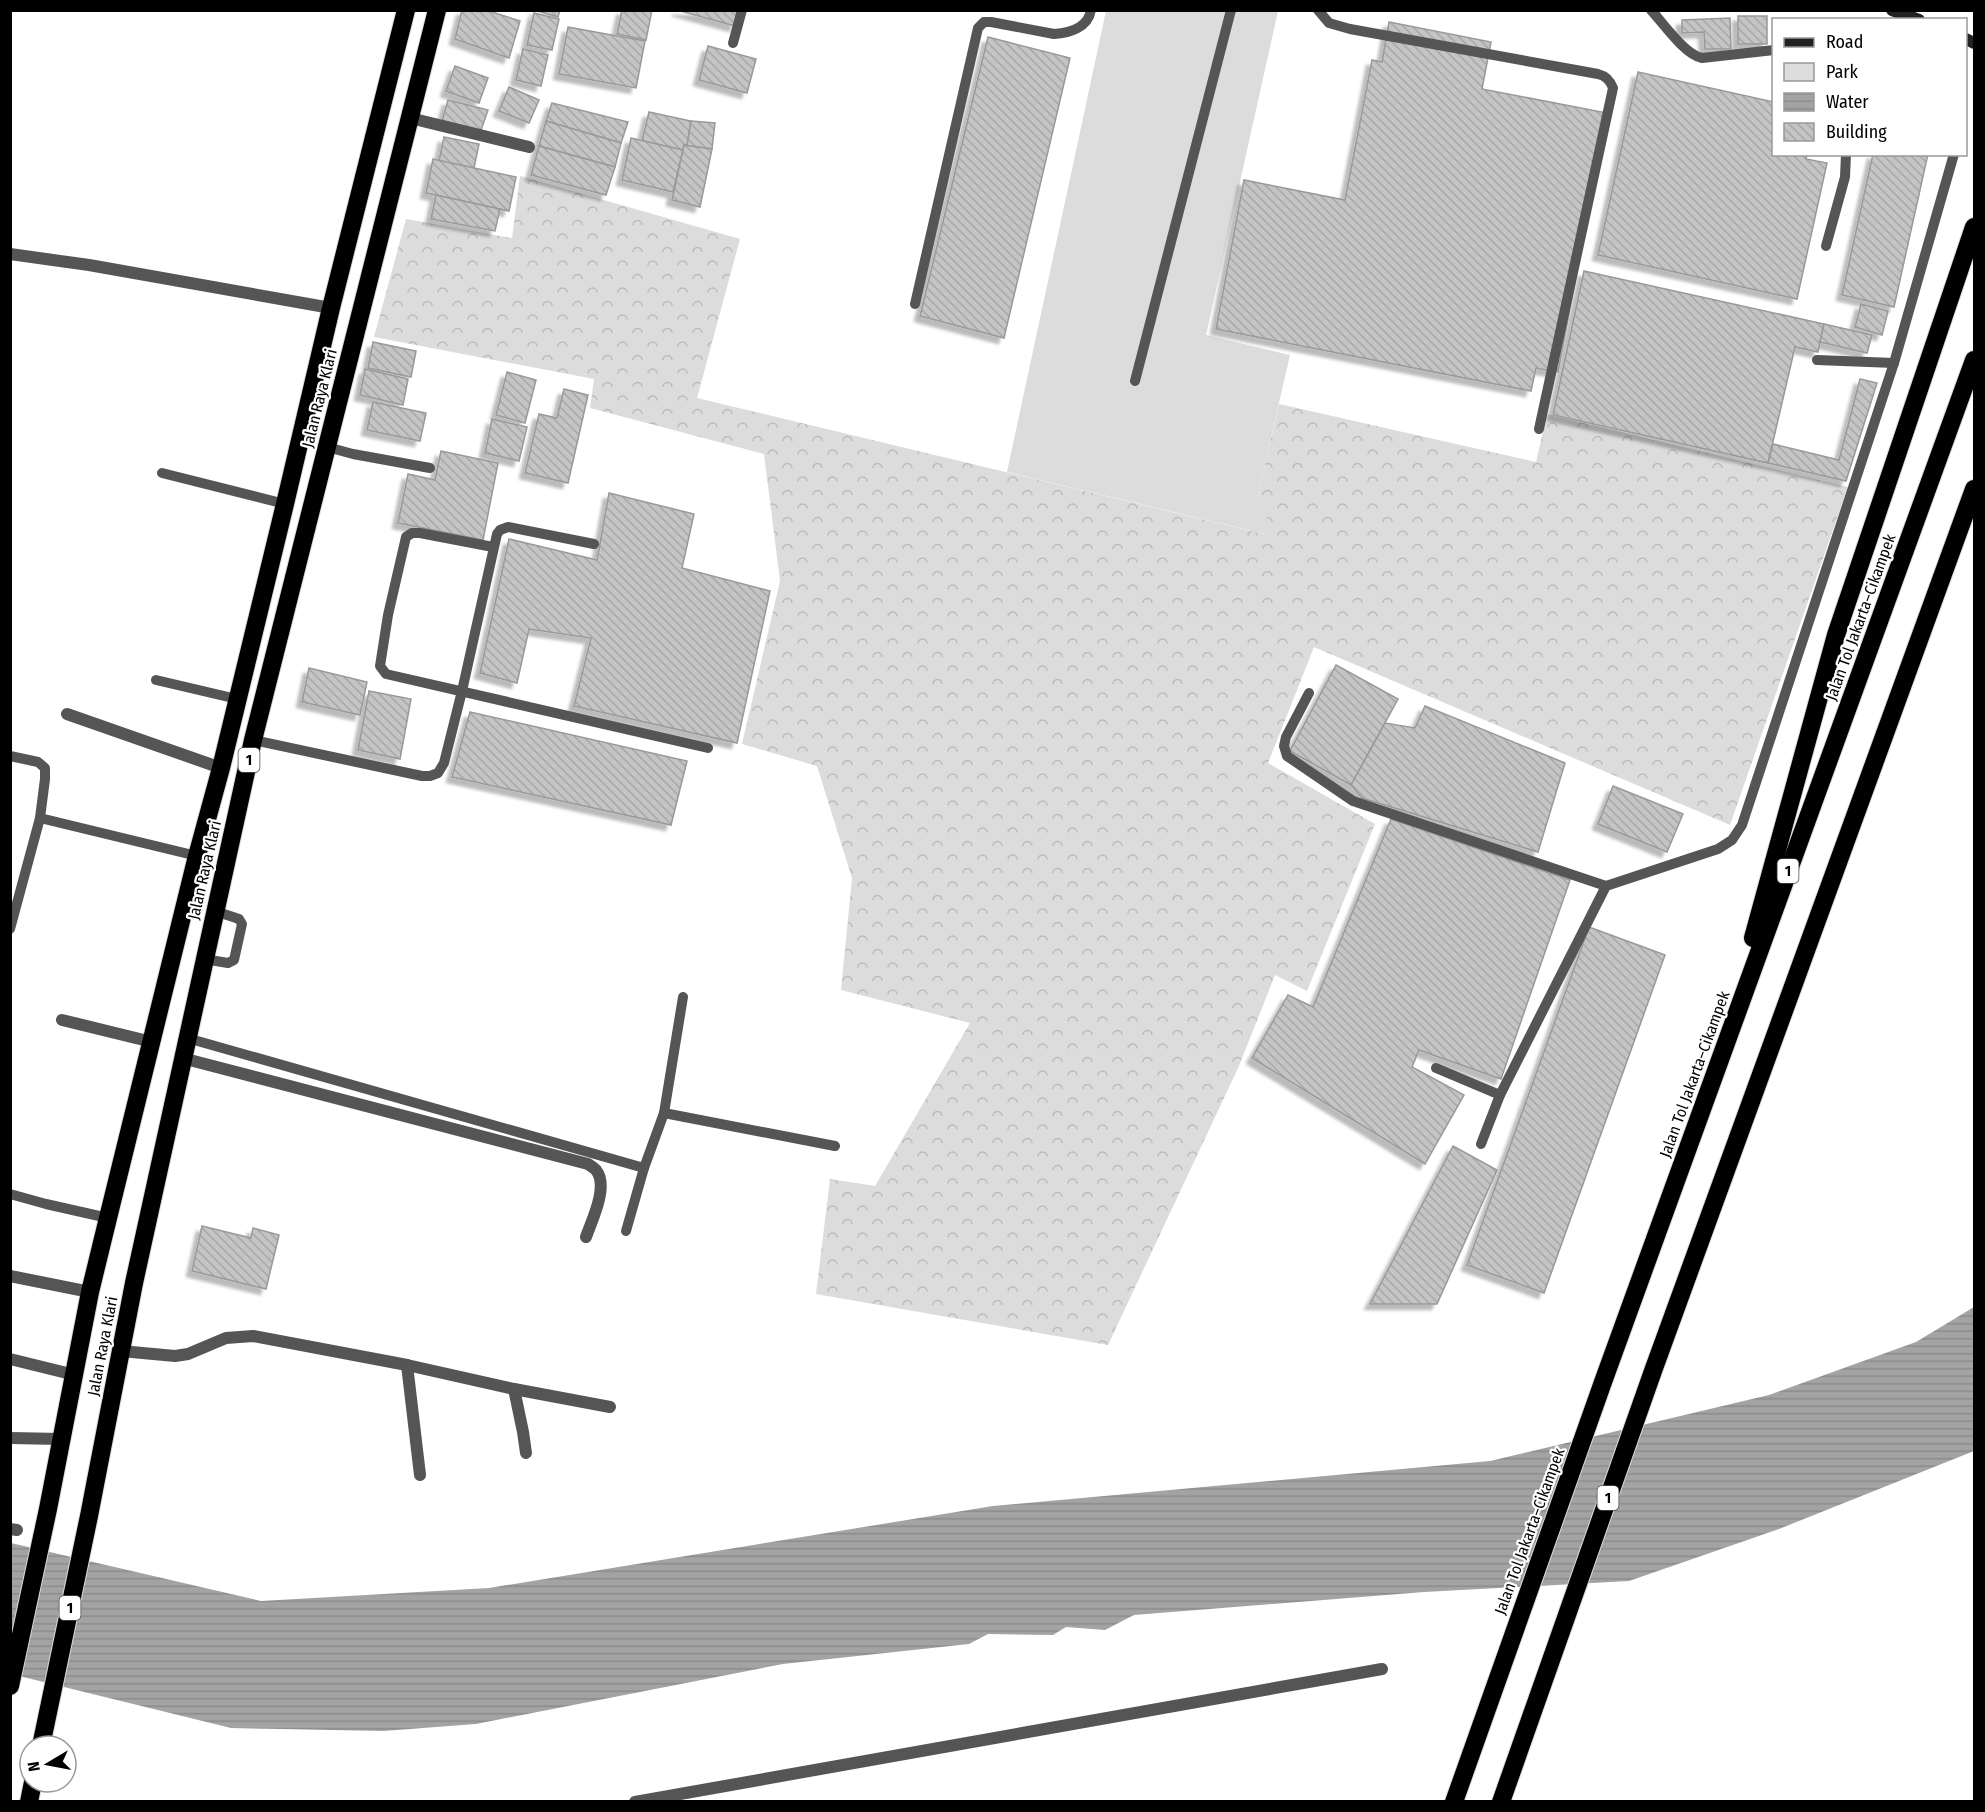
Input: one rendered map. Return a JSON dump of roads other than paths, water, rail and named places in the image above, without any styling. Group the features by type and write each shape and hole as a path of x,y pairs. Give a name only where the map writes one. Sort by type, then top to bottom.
{"highway":[{"name":"Jalan Raya Klari","path":"10,1686 48,1509 90,1292 406,10"},
{"name":"Jalan Raya Klari","path":"44,1734 134,1283 253,740 437,10"},
{"path":"1718,1065 1836,635 1974,227"},
{"name":"Jalan Tol Jakarta–Cikampek","path":"1454,1802 1603,1382 1974,360"},
{"name":"1","path":"1501,1802 1653,1371 1974,489"}],"street":[{"path":"1892,10 1914,18"},
{"path":"410,118 529,147"},
{"path":"10,254 89,265 331,308"},
{"path":"67,714 221,768"},
{"path":"62,1020 152,1042"},
{"path":"182,1058 588,1164 597,1171 601,1182 601,1194 586,1237"},
{"path":"10,1276 90,1292"},
{"path":"121,1351 175,1356 188,1354 226,1338 253,1336 609,1407"},
{"path":"10,1359 75,1375"},
{"path":"407,1365 420,1474"},
{"path":"514,1389 526,1453"},
{"path":"10,1438 61,1439"},
{"path":"636,1802 1382,1669"}],"lane":[{"path":"733,43 742,10"},
{"path":"915,304 978,28 984,22 991,22 1064,34 1082,26 1090,18 1091,10"},
{"path":"1135,381 1231,10"},
{"path":"1318,10 1329,23 1350,29 1598,74 1607,77 1611,82 1613,88 1539,429"},
{"path":"1651,10 1696,57 1772,50"},
{"path":"1826,246 1845,177 1846,156"},
{"path":"1309,693 1286,737 1284,746 1287,756 1353,801 1606,886 1718,849 1732,840 1742,825 1894,363 1953,156"},
{"path":"1817,360 1894,363"},
{"path":"327,447 430,468"},
{"path":"162,473 285,504"},
{"path":"253,740 422,776 438,773 444,763 493,547 500,530 508,527 594,544"},
{"path":"493,547 420,533 406,537 388,615 380,666 386,674 708,748"},
{"path":"156,680 237,699"},
{"path":"10,756 38,762 45,768 40,818 10,929"},
{"path":"40,818 197,856"},
{"path":"1481,1144 1500,1095 1606,886"},
{"path":"204,959 228,963 234,960 242,921 215,911"},
{"path":"626,1231 644,1168 664,1113 683,997"},
{"path":"187,1038 644,1168"},
{"path":"1436,1068 1500,1095"},
{"path":"664,1113 835,1146"},
{"path":"10,1194 108,1218"}],"water":[{"path":"1974,1307 1974,1451 1779,1529 1629,1581 1424,1592 1134,1615 1105,1630 1066,1627 1053,1635 988,1634 969,1644 783,1664 476,1724 383,1731 231,1728 11,1674 11,1543 261,1601 489,1588 993,1506 1490,1461 1769,1395 1916,1342"}]}
